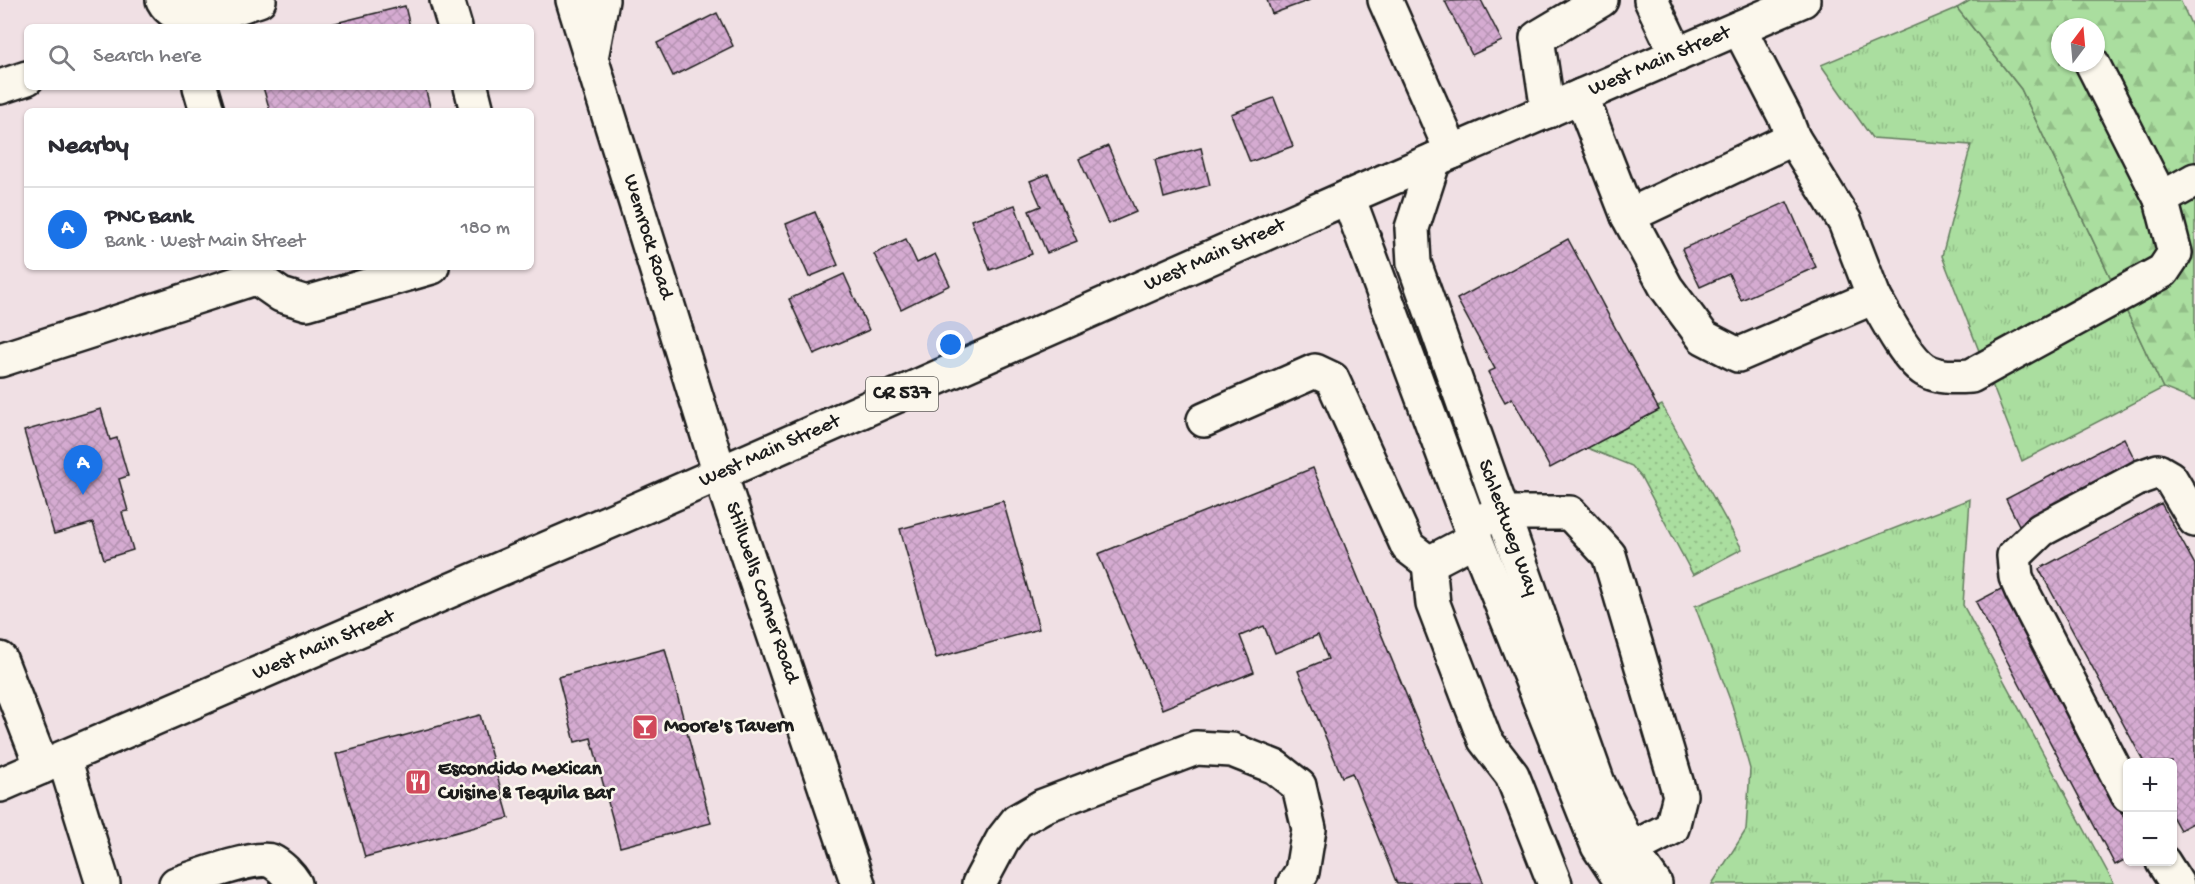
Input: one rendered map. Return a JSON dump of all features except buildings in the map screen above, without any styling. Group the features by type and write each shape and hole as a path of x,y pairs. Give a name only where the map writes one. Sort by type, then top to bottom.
{"street":[{"path":"170,15 200,16 259,0"},
{"path":"447,0 454,24"},
{"name":"Wemrock Road","path":"573,0 720,474"},
{"path":"591,60 602,0"},
{"path":"1385,0 1443,156"},
{"path":"1548,111 1537,38 1601,0"},
{"path":"1651,0 1677,55"},
{"name":"West Main Street","path":"0,785 720,474 1348,197 1677,55 1753,15 1803,0"},
{"path":"1753,15 1793,138 1845,222 1874,297 1900,342 1924,369 1948,377 1971,376 2163,271 2175,253 2161,199 2097,72"},
{"path":"0,87 24,79"},
{"path":"201,90 206,108"},
{"path":"472,90 476,108"},
{"path":"1581,96 1628,216 1666,287 1703,338 1738,355 1874,297"},
{"path":"1628,216 1793,138"},
{"name":"Schlectweg Way","path":"1443,156 1412,228 1414,263 1598,783 1620,865"},
{"path":"2161,199 2195,180"},
{"name":"Schlectweg Way","path":"1348,197 1472,532 1598,846 1620,865 1655,884"},
{"path":"0,360 255,272 281,295 307,303 422,270"},
{"path":"1204,420 1314,371 1332,379 1408,547 1429,563 1433,604 1485,740 1512,775 1555,884"},
{"path":"2123,787 2022,591 2016,577 2014,555 2041,530 2141,477 2158,471 2170,478 2195,520"},
{"name":"Stillwells Corner Road","path":"720,474 858,884"},
{"path":"1429,563 1502,513 1570,513 1609,555 1680,795 1672,828 1620,865"},
{"path":"0,659 53,763 103,884"},
{"path":"980,884 1003,839 1017,821 1043,806 1196,748 1232,750 1275,767 1299,786 1309,830 1302,872 1294,884"},
{"path":"176,884 251,861 269,860 295,884"},
{"path":"2166,866 2177,884"}],"green space":[{"path":"1971,0 2180,0 2195,33 2195,401 2163,388 2021,89 1957,8"},
{"path":"1957,8 2021,89 2163,388 2022,461 1942,256 1971,145 1872,138 1821,65"},
{"path":"1662,405 1742,549 1693,575 1641,477 1632,466 1587,448 1659,410 1658,407"},
{"path":"1970,499 1963,605 2114,884 1712,884 1746,830 1750,769 1732,705 1695,606"}],"place":[{"name":"PNC Bank","path":"83,495"},
{"name":"Moore's Tavern","path":"645,727"},
{"name":"Escondido Mexican Cuisine & Tequila Bar","path":"418,782"}]}
